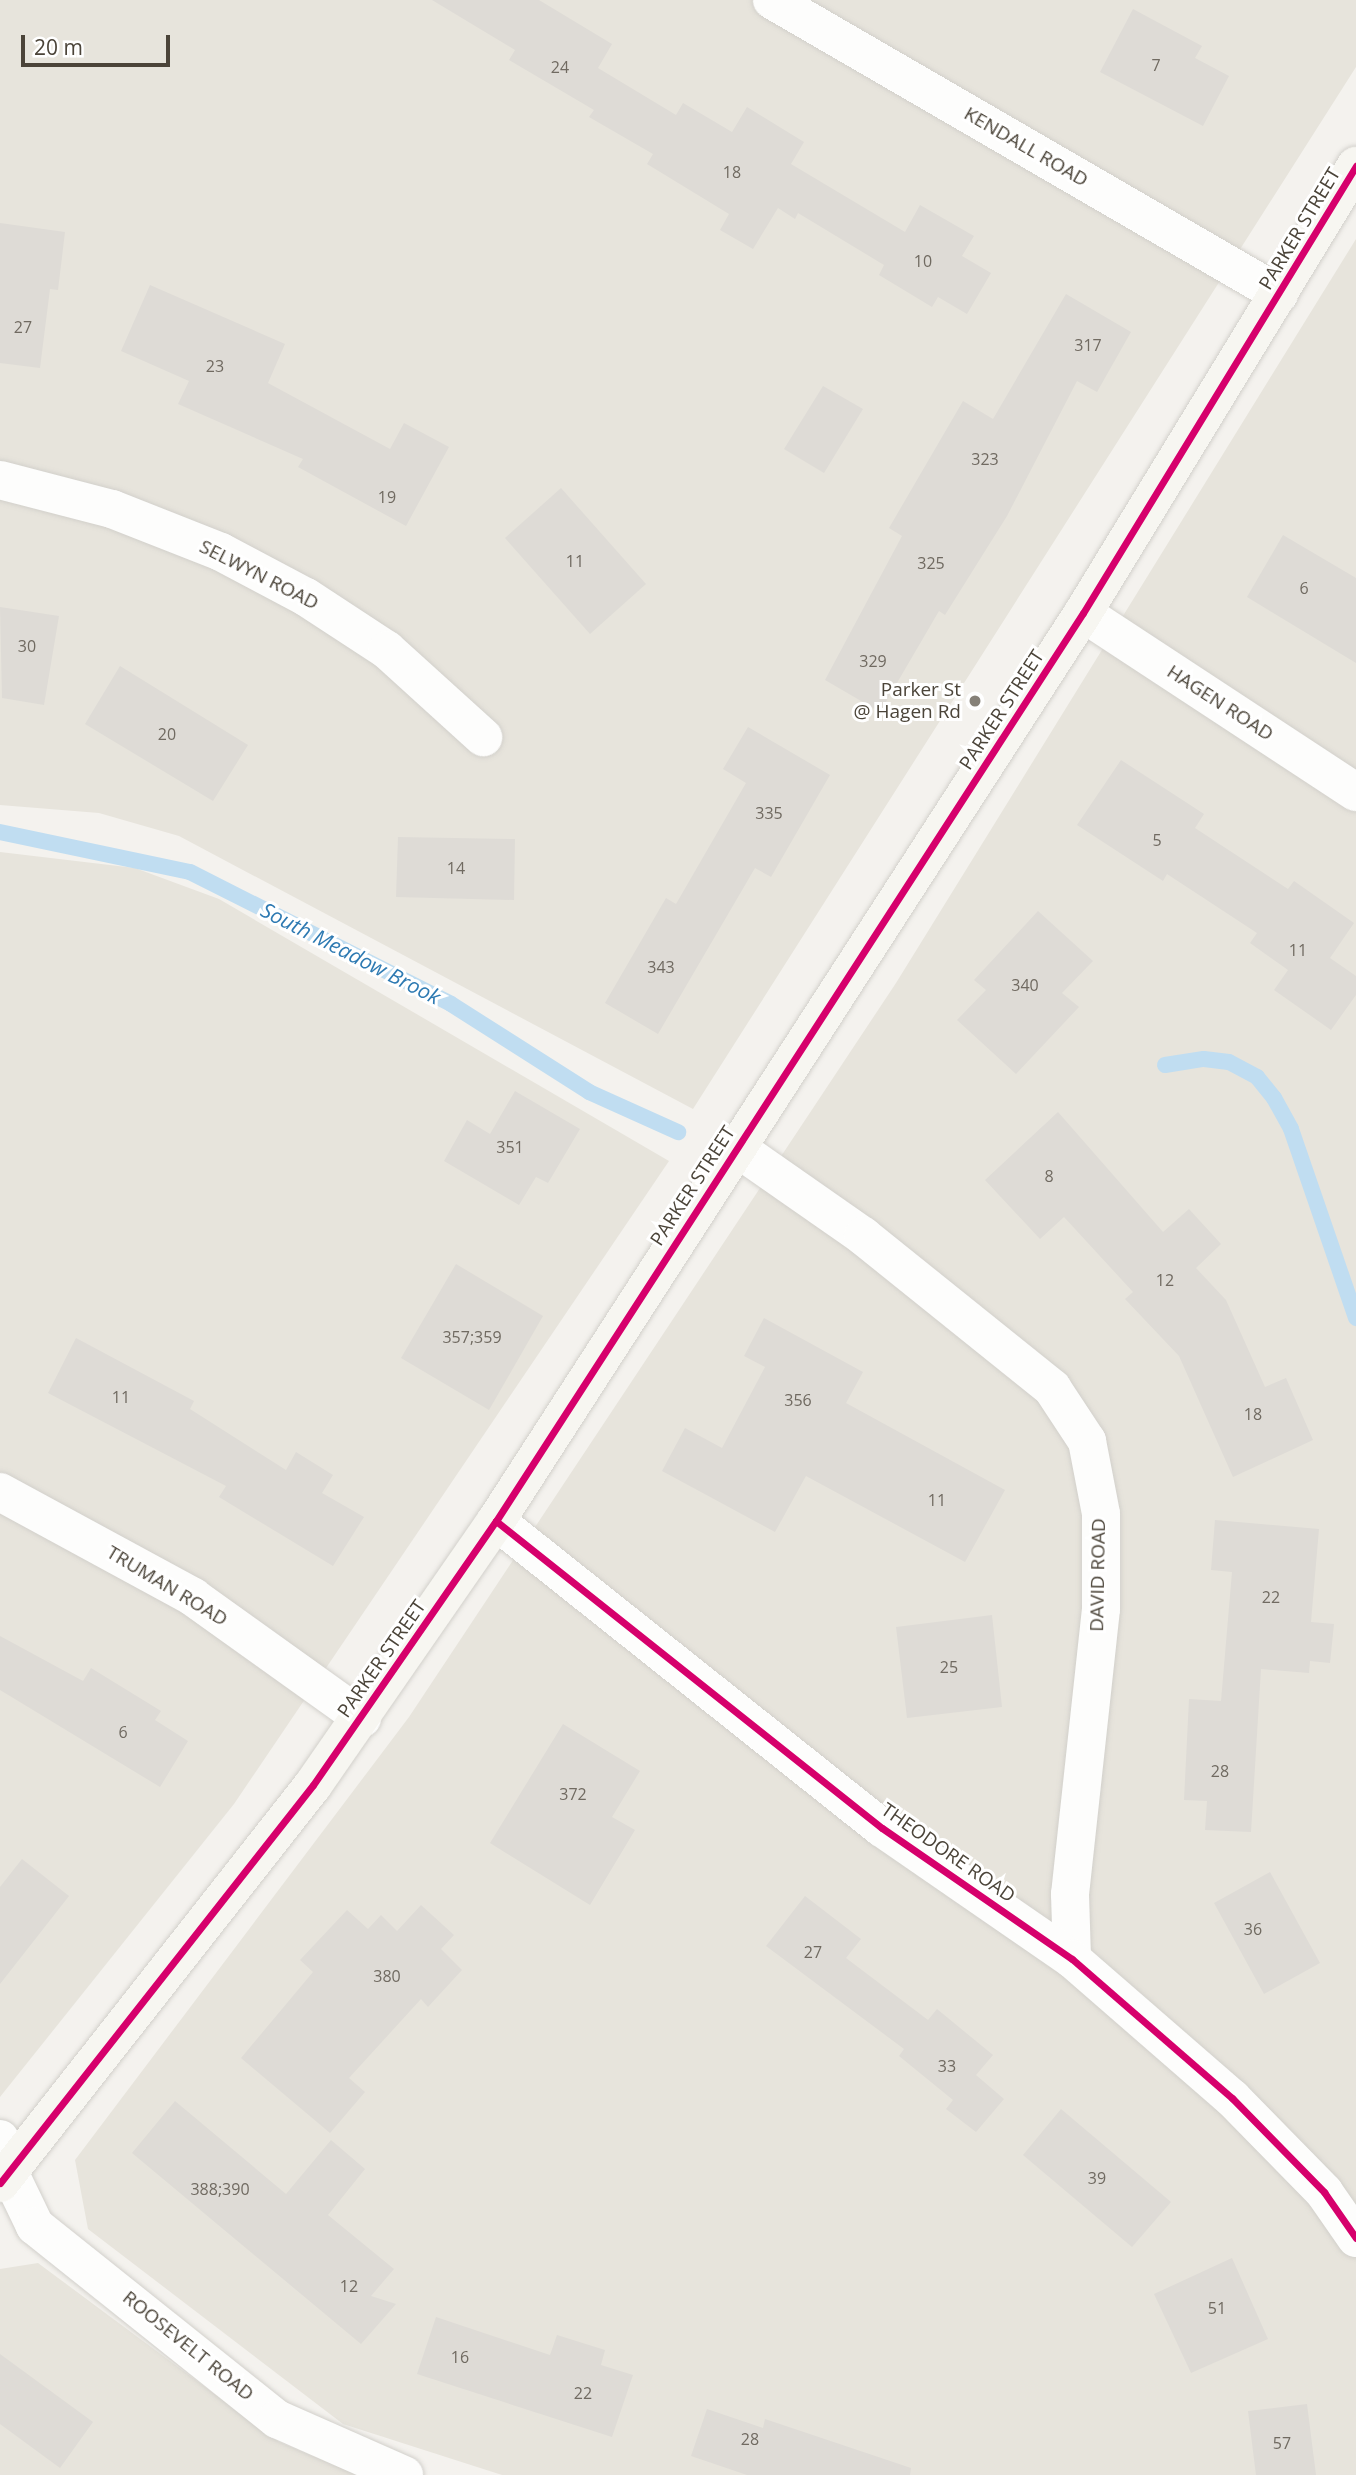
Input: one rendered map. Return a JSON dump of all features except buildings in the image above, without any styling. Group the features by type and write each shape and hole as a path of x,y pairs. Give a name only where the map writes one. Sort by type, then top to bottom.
{"main road":[{"name":"PARKER STREET","path":"3,2165 362,1718 496,1521 1083,613 1356,166"}],"street":[{"name":"KENDALL ROAD","path":"772,0 1279,294"},
{"name":"SELWYN ROAD","path":"0,480 112,509 221,552 306,597 387,650 483,737"},
{"name":"HAGEN ROAD","path":"1083,613 1356,792"},
{"name":"DAVID ROAD","path":"737,1148 863,1236 1052,1388 1087,1441 1101,1514 1101,1609 1070,1894 1072,1959"},
{"name":"TRUMAN ROAD","path":"0,1492 193,1597 362,1718"},
{"name":"THEODORE ROAD","path":"496,1521 882,1828 1072,1959 1232,2098 1324,2192 1356,2238"},
{"name":"ROOSEVELT ROAD","path":"3,2165 35,2226 277,2418 404,2475"}],"shaded area":[{"path":"0,0 1356,0 1356,67 693,1109 179,836 99,813 0,805"},
{"path":"1356,239 1356,2475 502,2475 343,2424 88,2229 75,2160 409,1717 896,983"},
{"path":"0,852 135,868 219,899 669,1161 234,1804 0,2097"},
{"path":"38,2263 279,2442 358,2475 0,2475 0,2269"}],"waterway":[{"name":"South Meadow Brook","path":"0,832 190,872 451,1004 589,1092 678,1132"},
{"name":"South Meadow Brook","path":"1165,1065 1204,1059 1229,1062 1257,1077 1274,1098 1291,1129 1356,1318"}],"cycle path":[{"path":"0,2183 313,1785 496,1521 1083,613 1356,166"},
{"path":"496,1521 882,1828 1072,1959 1232,2098 1324,2192 1356,2238"}],"place":[{"name":"Parker St @ Hagen Rd","path":"975,701"}]}
